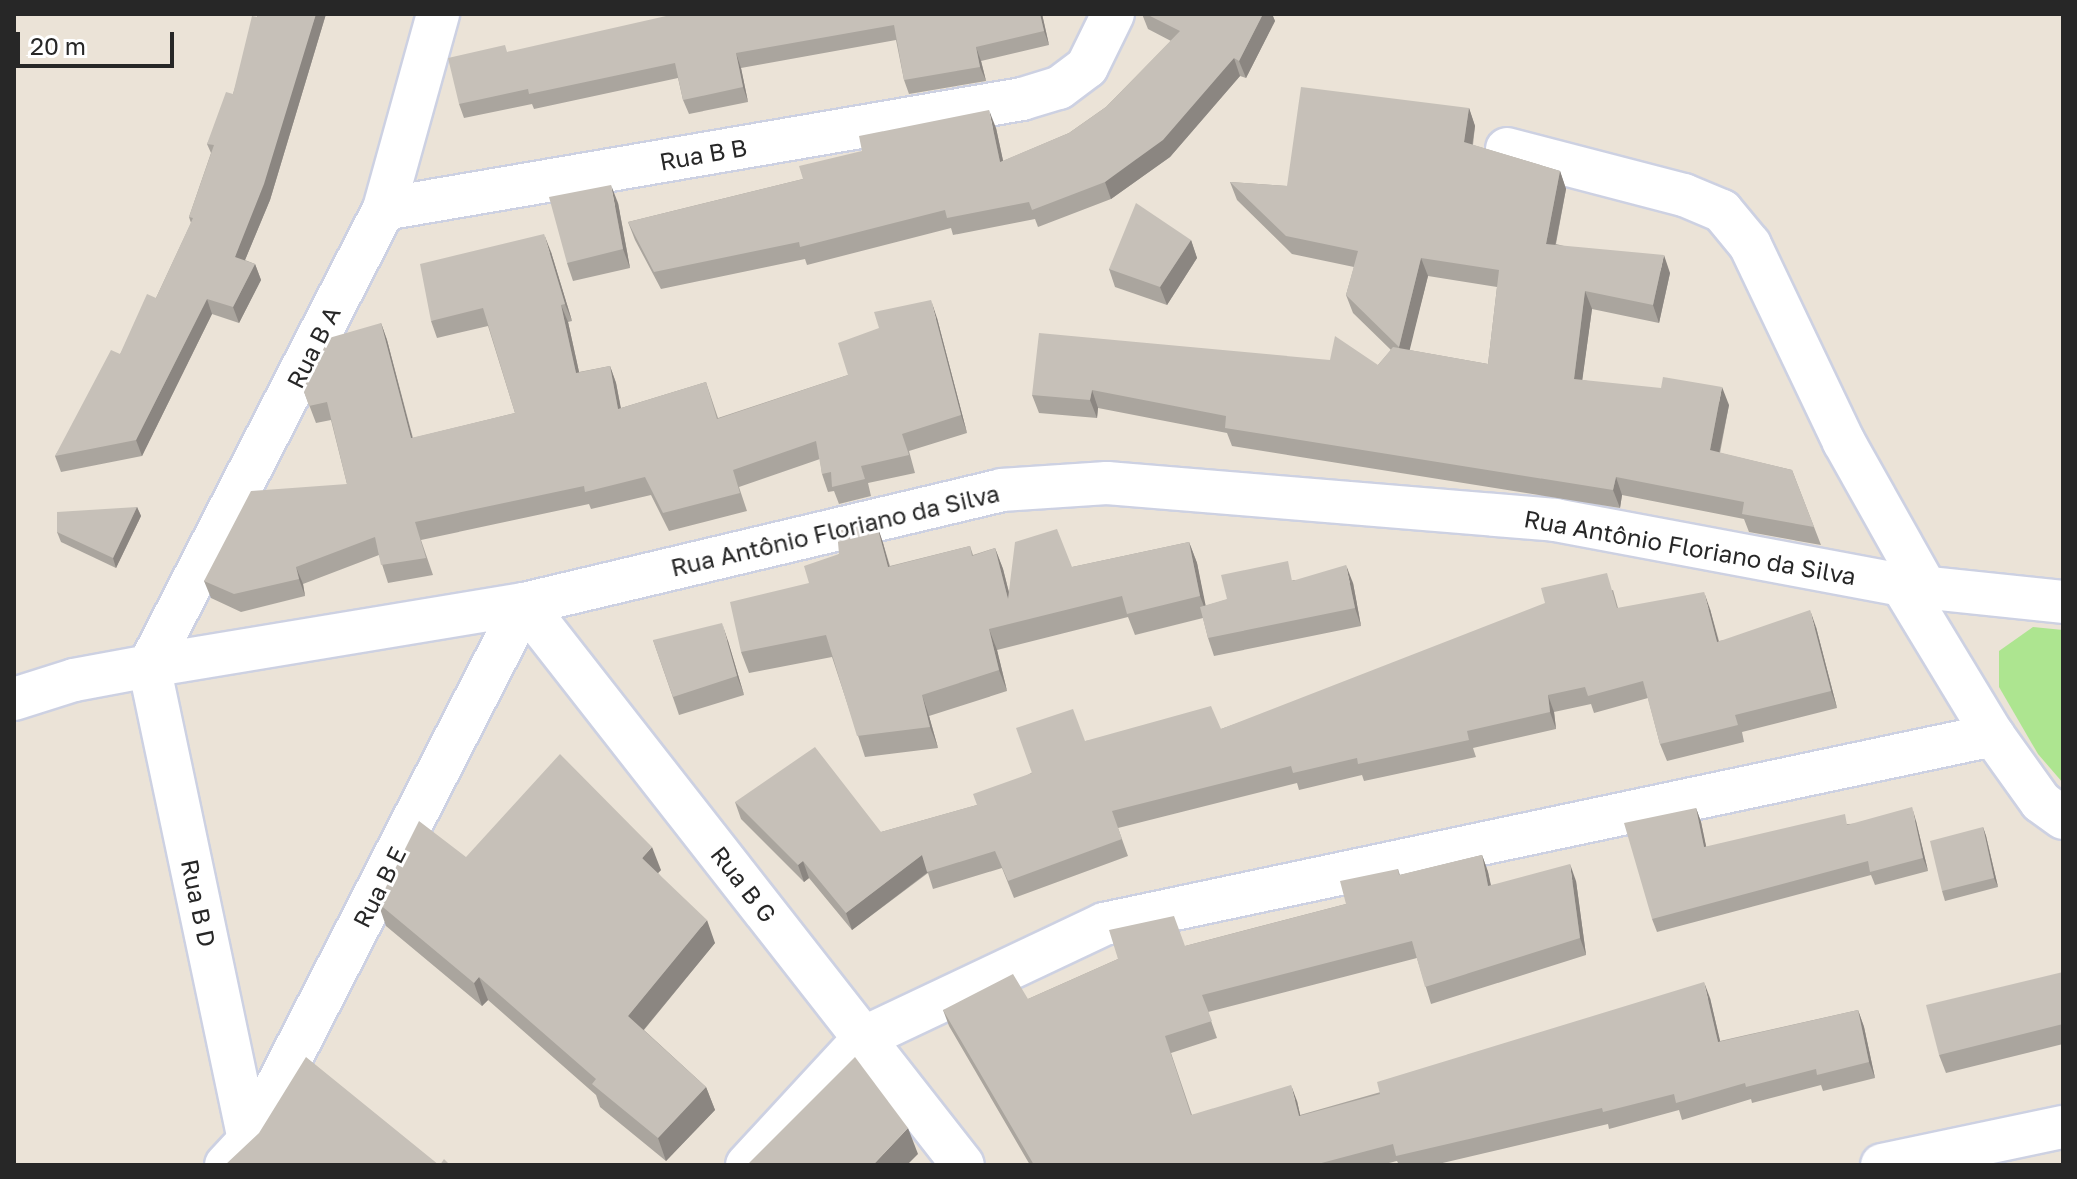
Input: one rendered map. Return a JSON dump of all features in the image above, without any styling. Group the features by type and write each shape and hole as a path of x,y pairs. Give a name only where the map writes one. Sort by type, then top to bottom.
{"street":[{"name":"Rua B A","path":"149,666 384,209 438,14"},
{"name":"Rua B B","path":"384,209 1022,99 1059,88 1087,67 1113,14"},
{"path":"1507,149 1684,195 1722,211 1750,245 1914,586 1993,735 2041,802 2063,818"},
{"name":"Rua Antônio Floriano da Silva","path":"14,699 74,680 149,666 524,604 1001,490 1107,483 1555,520 1914,586 2063,602"},
{"name":"Rua B G","path":"524,604 963,1165"},
{"name":"Rua B E","path":"238,1153 524,604"},
{"name":"Rua B D","path":"149,666 238,1153"},
{"path":"747,1165 865,1037 1104,924 1993,735"},
{"path":"1882,1165 2063,1127"}],"green space":[{"path":"2033,627 2063,630 2063,783 2038,754 1999,687 1999,651"}],"building":[{"path":"258,14 316,14 264,184 235,257 255,264 233,307 207,299 136,440 55,456 111,350 120,354 147,294 156,298 193,218 189,217 214,145 207,144 226,92 233,94 252,16 257,17"},
{"path":"675,14 1040,14 1044,31 976,47 980,67 904,80 894,25 736,53 743,87 683,100 675,63 529,94 528,89 459,104 448,58 505,45 507,52"},
{"path":"1146,14 1263,14 1239,61 1234,58 1163,140 1105,182 1032,210 1029,202 947,218 945,210 800,247 799,242 654,272 628,222 803,179 799,166 862,151 859,136 989,110 1000,162 1069,133 1106,107 1180,31"},
{"path":"1301,87 1469,108 1464,142 1560,171 1546,244 1664,255 1653,305 1585,291 1574,379 1661,388 1663,377 1722,387 1710,450 1792,470 1814,527 1742,514 1744,502 1616,477 1613,490 1225,428 1226,416 1092,390 1090,400 1032,395 1039,333 1330,360 1335,336 1378,365 1393,347 1488,364 1499,270 1421,258 1399,347 1346,295 1358,251 1286,236 1230,182 1287,186"},
{"path":"611,185 623,249 567,263 549,197"},
{"path":"1136,203 1191,240 1160,287 1109,269"},
{"path":"544,234 565,304 561,305 576,373 610,366 618,409 706,382 717,419 848,375 838,343 879,328 874,312 931,300 961,415 902,434 909,455 861,466 865,479 832,487 831,472 822,474 816,441 733,470 740,493 663,513 645,477 585,492 584,486 415,522 426,558 381,565 375,537 296,567 299,579 234,594 204,581 251,491 347,484 327,402 309,406 303,389 329,338 381,323 411,438 515,413 483,308 431,321 420,264"},
{"path":"137,507 113,558 57,532 57,512"},
{"path":"876,522 888,567 970,546 972,556 995,548 1008,599 1015,542 1057,529 1072,567 1189,542 1200,596 1127,614 1122,596 989,629 999,670 922,695 930,727 857,736 826,635 741,652 730,602 809,583 804,566 839,554 837,531"},
{"path":"1288,561 1292,581 1346,565 1355,608 1208,638 1200,607 1227,599 1221,575"},
{"path":"1607,573 1617,608 1704,592 1717,642 1810,610 1831,691 1735,715 1738,725 1660,744 1643,681 1588,696 1585,687 1548,695 1550,712 1467,731 1469,740 1358,764 1357,758 1293,773 1291,766 1112,811 1122,839 1008,881 995,851 927,872 922,855 846,913 803,861 798,865 735,802 815,747 881,832 977,805 973,794 1032,773 1016,728 1073,709 1085,741 1211,706 1221,729 1545,603 1541,588"},
{"path":"722,623 737,676 673,697 653,640"},
{"path":"560,754 652,847 642,858 707,920 628,1016 706,1087 658,1138 592,1084 596,1079 479,977 474,983 378,903 419,821 466,857"},
{"path":"1912,807 1923,858 1870,872 1868,861 1652,919 1624,823 1696,808 1704,847 1845,814 1847,825"},
{"path":"1983,827 1994,878 1942,891 1930,841"},
{"path":"1482,855 1488,886 1570,864 1580,938 1425,987 1412,941 1202,995 1212,1021 1165,1036 1191,1115 1291,1085 1299,1116 1380,1094 1377,1082 1704,982 1718,1042 1858,1010 1869,1062 1817,1075 1816,1069 1746,1087 1745,1083 1676,1103 1674,1094 1603,1112 1602,1108 1396,1156 1393,1144 1314,1165 1034,1165 943,1010 1013,974 1028,999 1118,959 1109,930 1174,916 1185,946 1346,904 1340,881 1398,869 1399,875"},
{"path":"2063,972 2063,1024 1939,1055 1926,1005"},
{"path":"306,1057 439,1165 225,1165 259,1133"},
{"path":"855,1057 908,1128 873,1165 747,1165"}]}
